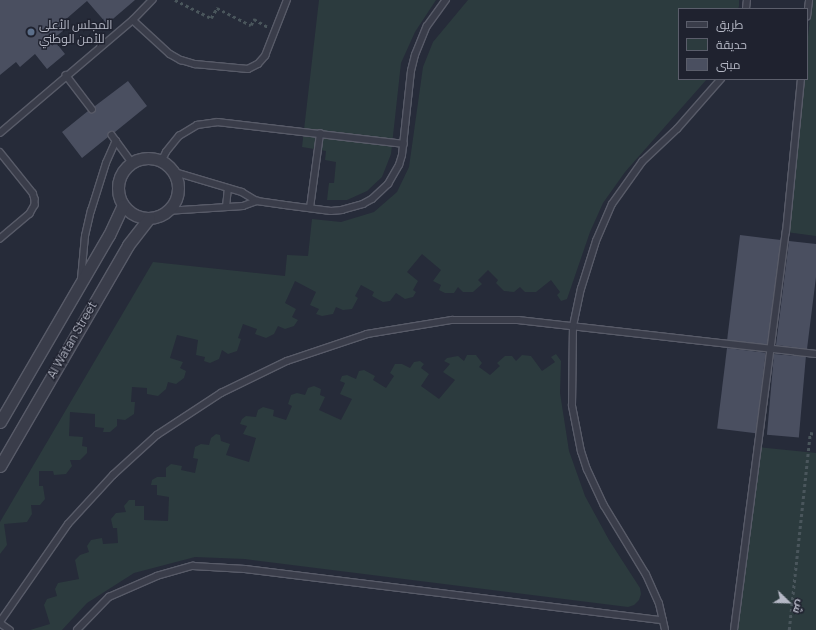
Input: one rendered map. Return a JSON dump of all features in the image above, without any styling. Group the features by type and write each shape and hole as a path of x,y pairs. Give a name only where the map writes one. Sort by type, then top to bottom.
{"street":[{"path":"150,158 161,162 172,170 177,182 176,195 166,211 149,218 137,216 123,205 118,194 118,182 123,171 132,163 150,158"},
{"name":"Al Watan Street","path":"0,422 80,286 114,226 123,205"},
{"name":"Al Watan Street","path":"0,466 128,245 149,218"}],"lane":[{"path":"0,133 66,75 133,20 152,0"},
{"path":"133,20 170,54 181,60 195,64 248,69 258,64 264,56 287,0"},
{"path":"172,170 228,188 247,195 257,201 310,208 342,210 363,204 372,199 388,184 394,175 402,155 411,71 415,55 427,26 446,0"},
{"path":"66,75 92,109"},
{"path":"665,630 663,620 646,575 595,489 581,452 572,406 573,326 581,289 594,248 612,204 642,162 678,129 720,80"},
{"path":"734,630 786,232 801,80"},
{"path":"161,162 166,152 179,136 197,125 207,123 228,122 404,144"},
{"path":"310,208 320,134"},
{"path":"112,135 132,163"},
{"path":"80,286 85,236 91,211 104,169 116,141"},
{"path":"0,152 33,193 35,205 30,214 0,239"},
{"path":"226,207 228,188"},
{"path":"166,211 243,206 257,201"},
{"path":"10,630 0,623 68,524 113,475 157,435 221,393 287,361 367,334 452,320 518,320 816,354"},
{"path":"77,630 109,597 157,576 193,566 245,569 663,620"}],"path":[{"path":"175,0 211,18 217,8 251,25 254,19 275,31"},
{"path":"789,630 810,434 816,434"}],"green space":[{"path":"319,0 436,0 415,32 401,63 391,154 382,177 367,191 347,200 327,200 329,183 334,183 336,162 325,160 326,151 302,147"},
{"path":"468,0 739,0 738,8 678,8 678,80 706,80 625,172 603,203 590,232 567,299 561,301 557,295 560,292 551,280 536,292 525,292 520,287 514,292 504,291 496,283 498,280 488,270 478,280 482,284 473,292 463,292 458,287 454,293 445,293 439,290 441,285 433,281 441,270 422,254 407,272 418,281 413,290 416,292 413,297 405,299 396,293 390,301 383,302 372,296 374,292 361,285 355,296 358,298 352,309 343,310 336,307 333,314 322,316 316,314 319,309 310,305 316,292 295,281 285,303 296,309 292,317 298,320 294,326 285,329 278,326 274,334 266,338 255,334 257,329 243,324 238,338 241,339 237,351 228,354 222,350 219,359 210,363 204,361 205,357 196,355 198,340 177,335 170,358 183,362 180,368 186,371 184,378 176,384 168,382 166,389 158,396 147,394 147,388 132,387 131,402 135,402 134,414 125,420 117,419 117,426 110,432 103,432 104,428 95,427 95,414 70,412 69,436 83,437 82,446 87,447 87,453 80,460 70,460 72,466 66,474 54,475 53,471 39,471 39,486 43,486 45,499 40,505 31,505 32,514 27,522 4,524 7,545 0,554 0,522 153,262 285,276 287,255 308,256 312,219 341,222 374,212 397,192 409,167 423,67 433,42"},
{"path":"812,0 816,0 816,236 786,232 803,80 808,80 808,37"},
{"path":"556,354 561,361 560,393 569,451 585,496 609,540 640,588 641,594 639,600 634,605 628,607 245,559 195,557 134,573 87,603 62,630 30,630 50,624 44,605 47,599 57,596 55,589 58,583 79,579 75,560 80,555 89,552 87,546 91,540 102,538 103,544 118,543 117,528 113,528 111,519 116,513 126,512 124,506 129,500 135,500 135,506 144,506 144,520 168,521 169,497 157,495 157,485 151,485 152,480 157,477 166,477 166,468 171,464 182,466 181,470 195,473 198,459 193,458 195,447 201,444 209,445 211,438 216,434 220,435 221,441 230,444 226,455 249,462 256,438 243,434 247,426 240,424 242,419 246,416 256,417 258,410 263,407 274,410 273,416 286,420 292,406 288,404 291,395 297,393 305,395 308,388 314,386 321,389 320,395 325,397 319,410 341,420 352,399 340,394 345,383 340,381 342,376 347,375 356,379 359,371 364,370 375,376 373,380 386,388 394,376 390,373 395,364 402,364 410,368 414,362 420,361 424,364 421,368 429,374 421,386 439,399 455,380 443,372 450,364 444,361 447,358 458,356 464,361 467,355 476,355 482,363 479,367 490,375 500,366 497,363 505,356 512,356 516,361 522,355 531,356 542,371 555,362 551,357"},
{"path":"758,447 816,453 816,630 734,630"}],"building":[{"name":"المجلس الأعلى للأمن الوطني","path":"0,0 135,0 107,24 87,1 65,20 70,25 53,39 65,54 47,69 35,54 20,67 16,62 0,75"},
{"path":"128,81 147,106 115,132 109,132 108,137 82,158 62,132 88,111 92,113 95,112 95,106"},
{"path":"740,235 781,240 768,345 727,340"},
{"path":"789,241 816,244 816,277 807,349 776,345"},
{"path":"727,348 766,353 756,433 717,428"},
{"path":"774,354 806,357 799,437 767,435"}],"place":[{"name":"المجلس الأعلى للأمن الوطني","path":"31,32"}]}
